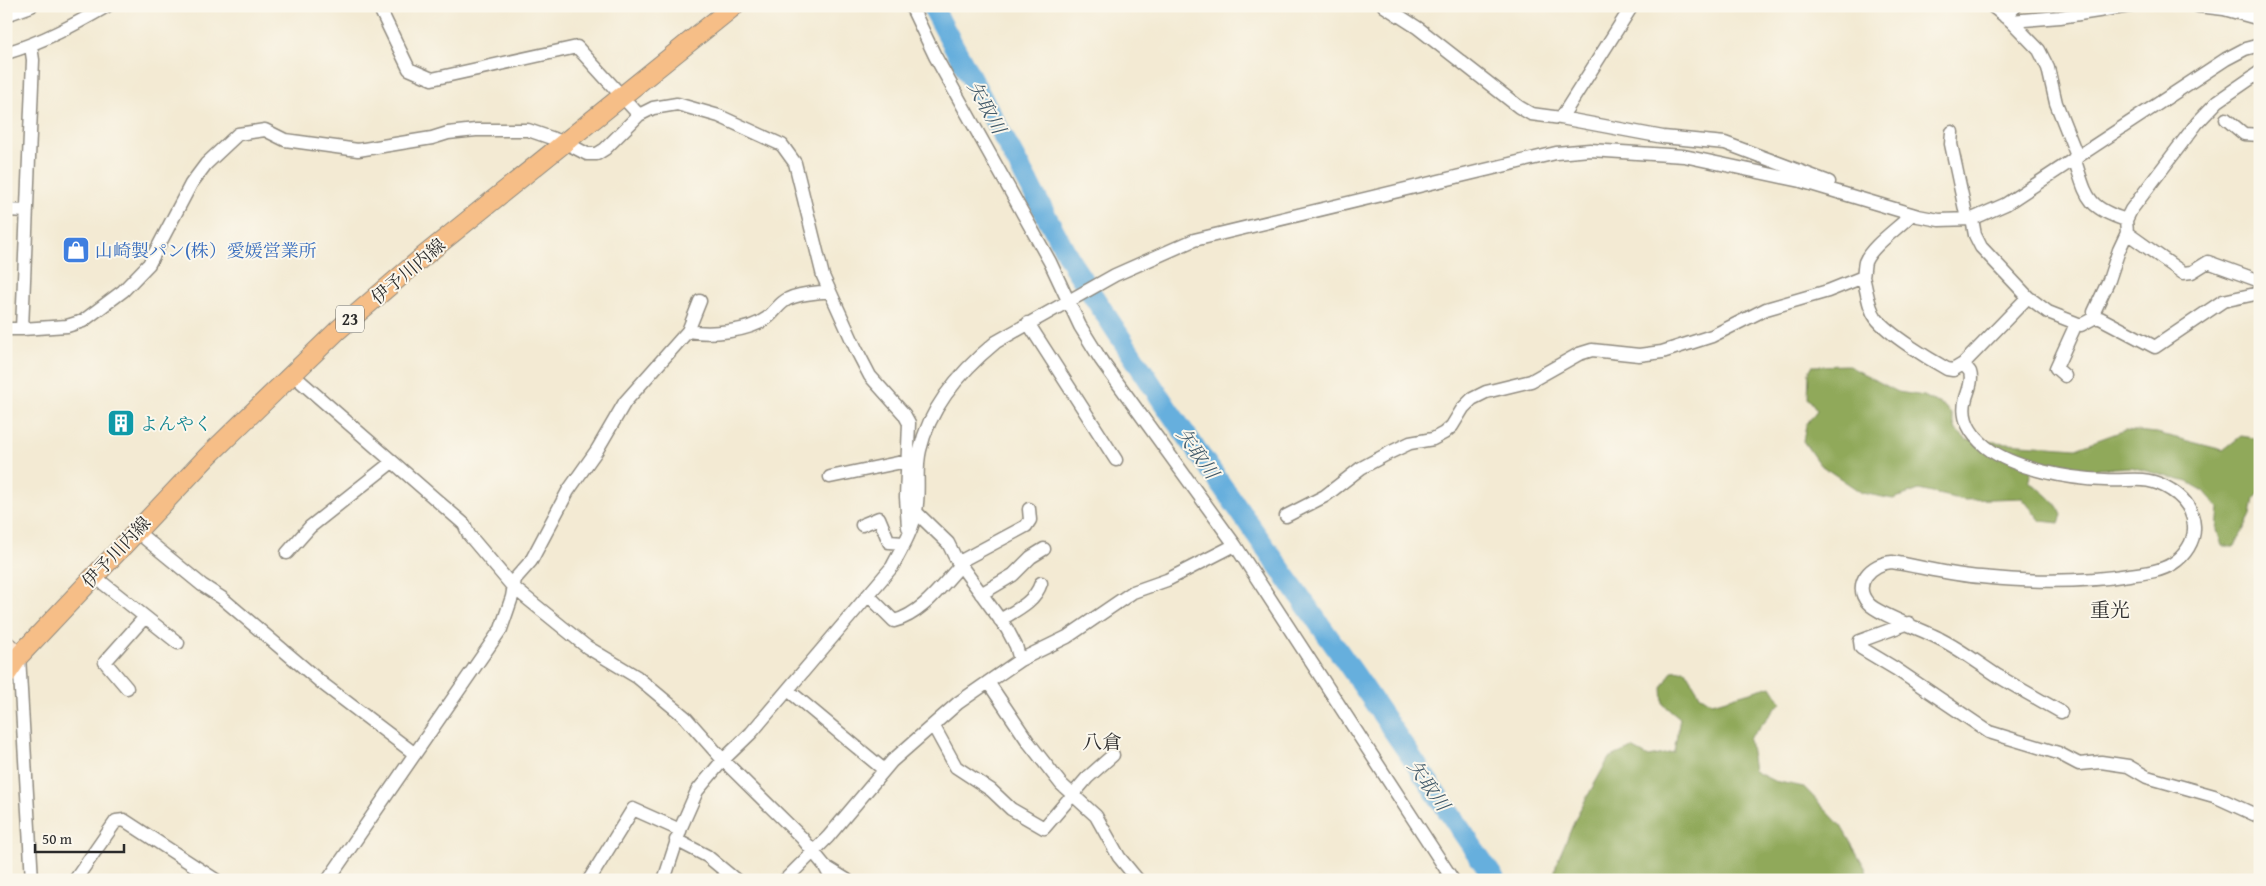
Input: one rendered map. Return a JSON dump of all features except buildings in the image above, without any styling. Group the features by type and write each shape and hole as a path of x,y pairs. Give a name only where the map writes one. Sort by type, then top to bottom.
{"main road":[{"name":"伊予川内線","path":"6,675 13,650 94,576 136,531 338,330 424,256 734,6"}],"street":[{"path":"6,15 31,6"},
{"path":"6,53 31,46 66,30 107,6"},
{"path":"384,6 382,13 409,69 432,79 578,48 639,115"},
{"path":"911,6 935,56 1050,262 1101,360 1235,545 1454,880"},
{"path":"1384,6 1418,28 1531,114 1663,136 1725,143 1842,187 1851,196"},
{"path":"1561,118 1632,6"},
{"path":"1992,6 2039,50 2048,68 2056,102 2090,202 2105,213 2126,220"},
{"path":"2008,19 2016,6"},
{"path":"2008,19 2130,6"},
{"path":"2198,6 2223,8 2260,19"},
{"path":"664,880 678,835 697,791 723,760 751,733 892,567 916,512 920,450 927,428 938,407 952,387 980,355 996,342 1115,276 1194,240 1556,153 1590,150 1684,156 1801,181 1912,214 1951,221 1970,219 2006,204 2226,59 2245,49 2260,45"},
{"path":"22,329 33,60 31,46"},
{"path":"2094,318 2094,312 2128,233 2126,220 2136,201 2166,166 2197,123 2218,101 2260,72"},
{"path":"6,330 67,326 83,321 123,291 149,264 191,184 206,164 238,134 264,130 286,140 358,150 432,138 448,132 528,130 566,143 587,154 597,154 606,149 639,115 660,106 677,104 719,116 782,145 795,163 823,276 870,376 904,414 909,424 906,538"},
{"path":"2226,119 2244,134 2260,135"},
{"path":"1952,132 1951,144 1970,219 1981,248 2028,297 2048,312 2081,326 2094,318 2100,318 2155,348 2223,302 2260,293"},
{"path":"6,210 27,210"},
{"path":"1912,214 1873,250 1866,261 1863,277 1872,309 1877,319 1888,330 1947,369 1953,370 1963,364 2028,297"},
{"path":"2128,233 2183,273 2192,272 2208,262 2260,281"},
{"path":"1286,516 1325,496 1360,468 1410,442 1433,438 1444,433 1452,426 1463,408 1472,399 1486,392 1531,381 1579,354 1592,350 1639,355 1662,352 1712,336 1766,309 1828,291 1863,277"},
{"path":"688,332 719,333 755,324 768,317 785,300 794,296 830,292"},
{"path":"328,880 501,629 515,579 531,561 568,491 597,450 619,411 688,332 700,301"},
{"path":"1028,323 1116,460"},
{"path":"2065,376 2056,368 2076,324"},
{"path":"1963,364 1970,373 1970,386 1965,400 1965,419 1971,433 1987,448 2004,458 2044,472 2106,480 2132,478 2152,481 2170,489 2191,511 2194,528 2192,542 2172,564 2155,571 2076,581 1980,577 1883,562 1873,567 1864,576 1862,588 1867,602 1878,611 1909,623 1941,639 2061,712"},
{"path":"292,374 464,524 469,535 513,587 586,648 636,677 658,693 701,732 723,760 814,851 832,880"},
{"path":"830,477 907,461"},
{"path":"287,553 310,527 392,462"},
{"path":"868,595 894,621 907,618 929,599 960,564 1026,526 1030,520 1029,509"},
{"path":"916,512 948,543 960,564 1000,620 1016,646 1020,660"},
{"path":"862,525 879,518 890,542 906,538"},
{"path":"136,531 202,586 222,598 323,684 415,754"},
{"path":"785,880 854,807 884,769 958,703 1020,660 1067,637 1133,592 1167,580 1235,545"},
{"path":"982,594 1013,575 1031,557 1044,549"},
{"path":"94,576 178,643"},
{"path":"1000,620 1032,600 1038,593 1041,583"},
{"path":"126,688 105,662 145,617"},
{"path":"1909,623 1860,642 1861,648 1896,669 1989,732 2058,753 2079,764 2108,763 2128,766 2147,777 2214,796 2260,817"},
{"path":"13,650 32,880"},
{"path":"988,682 1029,743 1061,784 1096,816 1119,857 1138,880"},
{"path":"788,690 884,769"},
{"path":"933,725 956,767 991,790 1011,809 1044,828 1072,794 1113,756"},
{"path":"589,880 633,809 678,835 736,880"},
{"path":"75,880 116,821 124,820 216,880"},
{"path":"824,865 847,880"}],"green space":[{"path":"1847,365 1898,392 1924,396 1944,406 1951,414 1956,430 1967,440 2076,448 2125,430 2157,433 2223,450 2241,436 2260,439 2260,493 2254,499 2251,515 2235,546 2222,546 2217,530 2219,508 2204,491 2188,482 2131,467 2085,470 2032,463 2029,481 2056,505 2062,515 2059,523 2041,521 2022,498 1964,500 1919,490 1893,499 1862,493 1819,464 1803,441 1806,425 1817,410 1808,398 1809,372 1812,366"},
{"path":"1685,670 1700,695 1712,703 1771,686 1781,702 1749,739 1754,771 1774,781 1804,787 1841,826 1866,869 1868,880 1553,880 1557,862 1578,813 1609,758 1632,748 1649,757 1674,752 1680,718 1663,704 1662,688 1672,671"}],"waterway":[{"name":"矢取川","path":"932,6 1074,267 1167,408 1356,676 1495,880"}],"place":[{"name":"山崎製パン(株）愛媛営業所","path":"76,250"},
{"name":"よんやく","path":"121,423"}],"district":[{"name":"重光","path":"2110,609"},
{"name":"八倉","path":"1102,741"}]}
